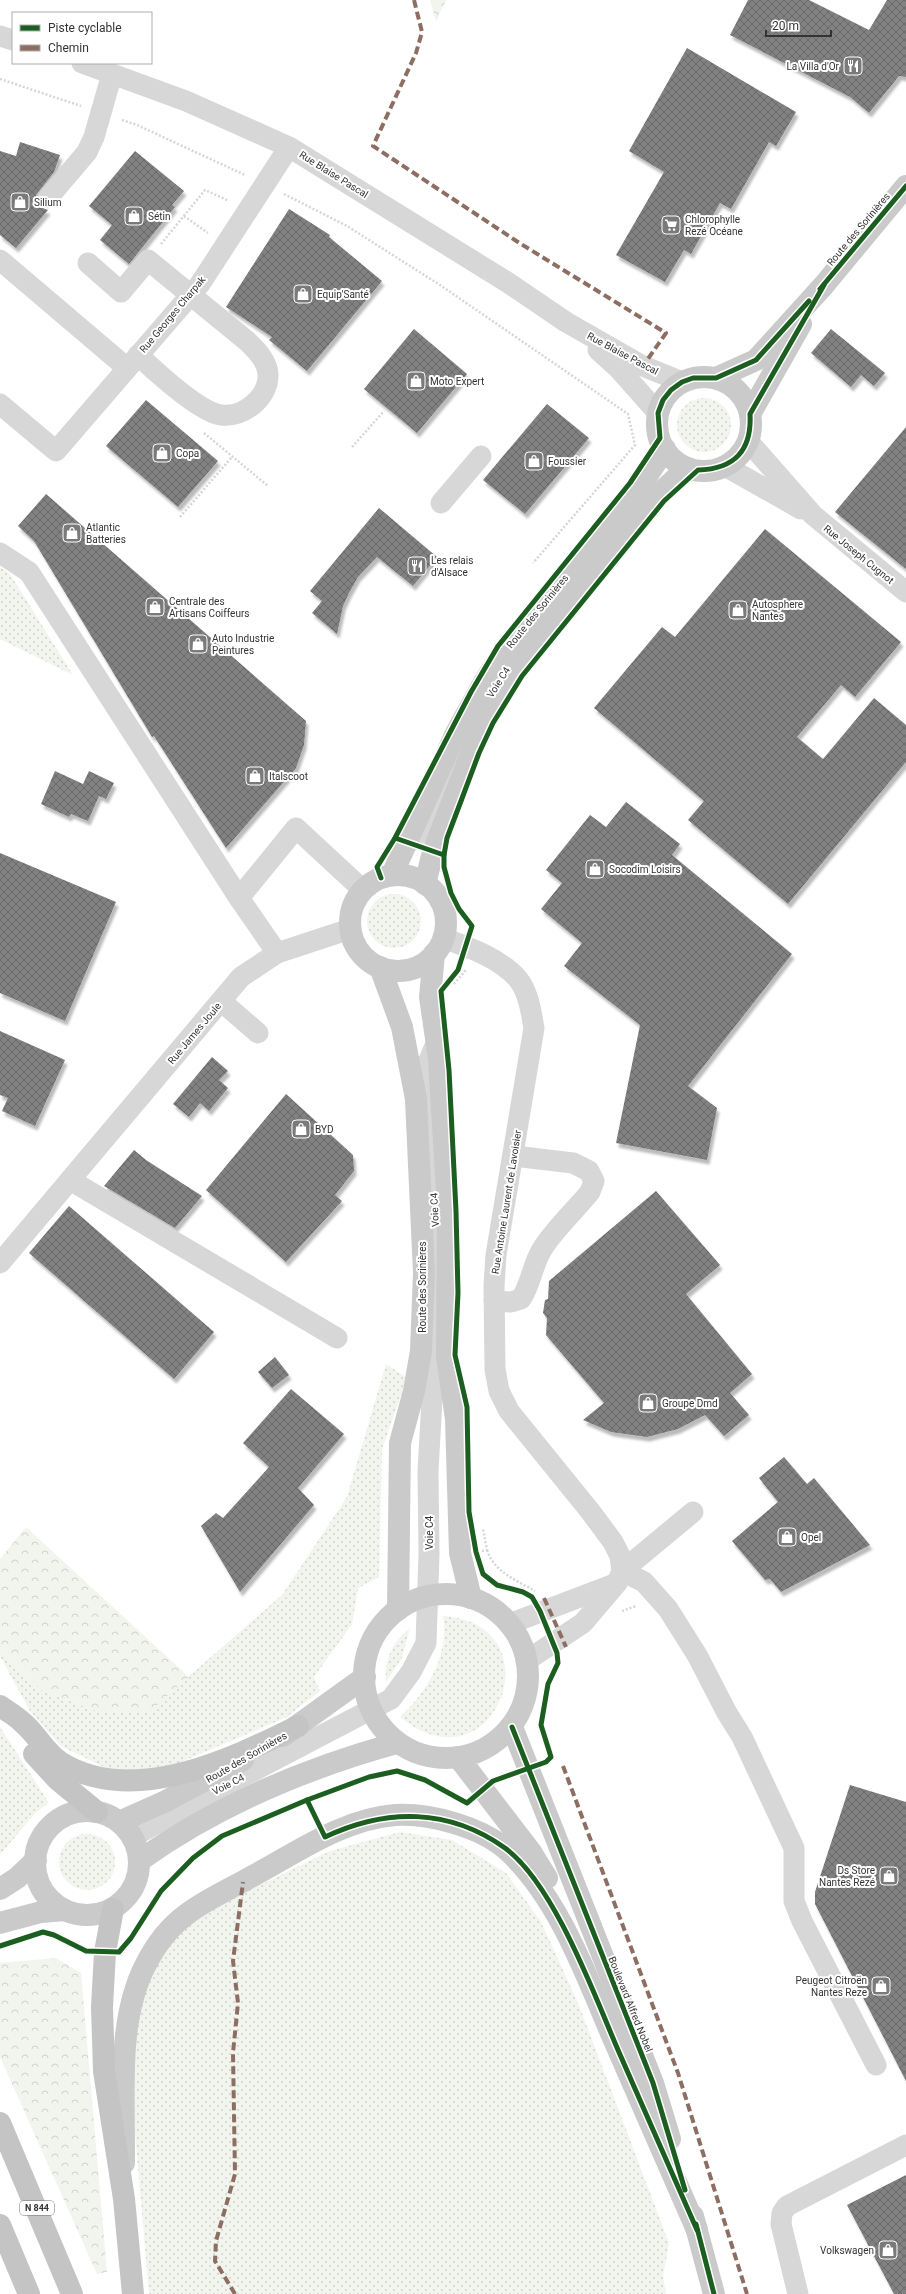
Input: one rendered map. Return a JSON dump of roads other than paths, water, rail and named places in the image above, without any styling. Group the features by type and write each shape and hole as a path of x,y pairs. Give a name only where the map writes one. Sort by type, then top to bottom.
{"highway":[{"path":"0,1706 23,1722 59,1761 83,1773 108,1780 137,1782 177,1776 270,1740 298,1726"},
{"path":"0,1706 40,1763 97,1812"},
{"path":"112,1909 105,1952 102,2007 104,2071 124,2199 133,2294"},
{"name":"N 844","path":"0,2123 72,2294"},
{"path":"0,2225 29,2294"}],"main road":[{"name":"Route des Sorinières","path":"716,378 756,360 824,285 906,186"},
{"name":"Route des Sorinières","path":"750,414 824,285"},
{"name":"Route des Sorinières","path":"658,413 667,395 682,382 698,377 716,378 728,383 738,391 746,401 750,414 751,428 748,441"},
{"path":"658,413 660,438 665,449 675,460 688,468 712,470 725,466 742,451 748,441"},
{"name":"Route des Sorinières","path":"425,884 433,852 479,733 513,672 565,611 653,485 665,449"},
{"name":"Route des Sorinières","path":"392,876 456,733 483,684 502,654 653,485 688,468"},
{"path":"438,946 421,964 405,970 380,967 360,952 350,929 352,908 363,890 381,878 392,876 409,877 425,884 437,896 444,912 430,997 437,1041 448,1208 447,1357 456,1419 460,1553 471,1598"},
{"name":"Route des Sorinières","path":"380,967 402,1027 416,1099 424,1273 421,1351 414,1390 400,1444 398,1610"},
{"path":"456,1595 471,1598 492,1608 509,1624 523,1648 526,1661 527,1689 524,1703 512,1727 495,1742 478,1752 458,1758 430,1757 416,1753 397,1742 380,1725 366,1694 364,1677 368,1652 373,1640 380,1629 398,1610 407,1604 427,1597 456,1595"},
{"name":"Route des Sorinières","path":"125,1829 166,1801 266,1747 298,1726 364,1677"},
{"name":"Boulevard Alfred Nobel","path":"512,1727 653,2083 698,2230 714,2294"},
{"path":"139,1862 176,1835 260,1792 358,1753 397,1742"},
{"name":"Boulevard Alfred Nobel","path":"458,1758 531,1852 560,1898 617,2019 656,2138"},
{"path":"0,1924 41,1912 65,1910 86,1915 100,1914 112,1909 124,1900 133,1889 138,1876 139,1862 125,1829 97,1812 82,1812 68,1815 55,1822 45,1833 39,1846 36,1860 36,1871 44,1892 53,1902 65,1910"},
{"path":"124,2199 126,2024 134,1991 145,1965 164,1934 186,1914 217,1894 325,1837 366,1820 396,1815 447,1821 478,1832 506,1848 529,1871 574,1947 656,2138 698,2230"},
{"path":"0,1889 17,1878 36,1860"}],"street":[{"path":"0,36 12,40"},
{"name":"Rue Blaise Pascal","path":"85,64 186,101 289,146 507,282 566,322 643,366 682,382"},
{"path":"48,198 87,152 94,137 112,74"},
{"name":"Rue Georges Charpak","path":"0,404 56,451 191,294 289,146"},
{"path":"0,260 133,361 201,408 221,415 236,415 249,409 264,393 268,374 261,354 191,294 148,260 121,292 88,263"},
{"name":"Rue Blaise Pascal","path":"566,322 619,369 658,413"},
{"name":"Rue Joseph Cugnot","path":"748,441 813,515 906,592"},
{"path":"441,503 482,456"},
{"name":"Rue Joseph Cugnot","path":"725,466 813,515"},
{"name":"Voie C4","path":"433,852 431,823 467,734 505,670 653,485"},
{"path":"0,553 29,572 239,898 277,953"},
{"name":"Voie C4","path":"408,843 431,823"},
{"path":"239,898 296,828 363,890"},
{"name":"Rue James Joule","path":"0,1263 241,977 277,953 350,929"},
{"name":"Rue Antoine Laurent de Lavoisier","path":"438,946 466,947 499,964 518,979 529,1002 534,1028 514,1156 496,1255 494,1301 495,1369 499,1391 509,1411 590,1510 612,1542 620,1556 619,1577"},
{"path":"221,1001 258,1033"},
{"path":"402,1027 427,1065"},
{"name":"Voie C4","path":"125,1829 215,1791 391,1699 411,1672 426,1643 428,1471 438,1293 427,1065 437,1041"},
{"path":"494,1301 511,1302 521,1299 528,1289 534,1266 542,1250 590,1192 594,1181 589,1171 573,1163 514,1156"},
{"path":"70,1180 337,1338"},
{"path":"526,1661 583,1623 619,1577 693,1512"},
{"path":"509,1624 619,1577 644,1582 668,1609 697,1655 727,1714 742,1738 794,1848 794,1901 802,1921 876,2064"},
{"path":"798,2294 781,2224 782,2213 787,2206 906,2145"}],"place":[{"name":"La Villa d'Or","path":"853,66"},
{"name":"Silium","path":"20,202"},
{"name":"Sétin","path":"134,216"},
{"name":"Chlorophylle Rezé Océane","path":"671,225"},
{"name":"Equip'Santé","path":"303,294"},
{"name":"Moto Expert","path":"416,381"},
{"name":"Copa","path":"162,453"},
{"name":"Foussier","path":"534,461"},
{"name":"Atlantic Batteries","path":"72,533"},
{"name":"Les relais d'Alsace","path":"417,566"},
{"name":"Centrale des Artisans Coiffeurs","path":"155,607"},
{"name":"Autosphere Nantes","path":"738,610"},
{"name":"Auto Industrie Peintures","path":"198,644"},
{"name":"Italscoot","path":"255,776"},
{"name":"Socodim Loisirs","path":"595,869"},
{"name":"BYD","path":"301,1129"},
{"name":"Groupe Dmd","path":"648,1403"},
{"name":"Opel","path":"787,1537"},
{"name":"Ds Store Nantes Rezé","path":"889,1876"},
{"name":"Peugeot Citroën Nantes Reze","path":"881,1986"},
{"name":"Volkswagen","path":"888,2250"}]}
